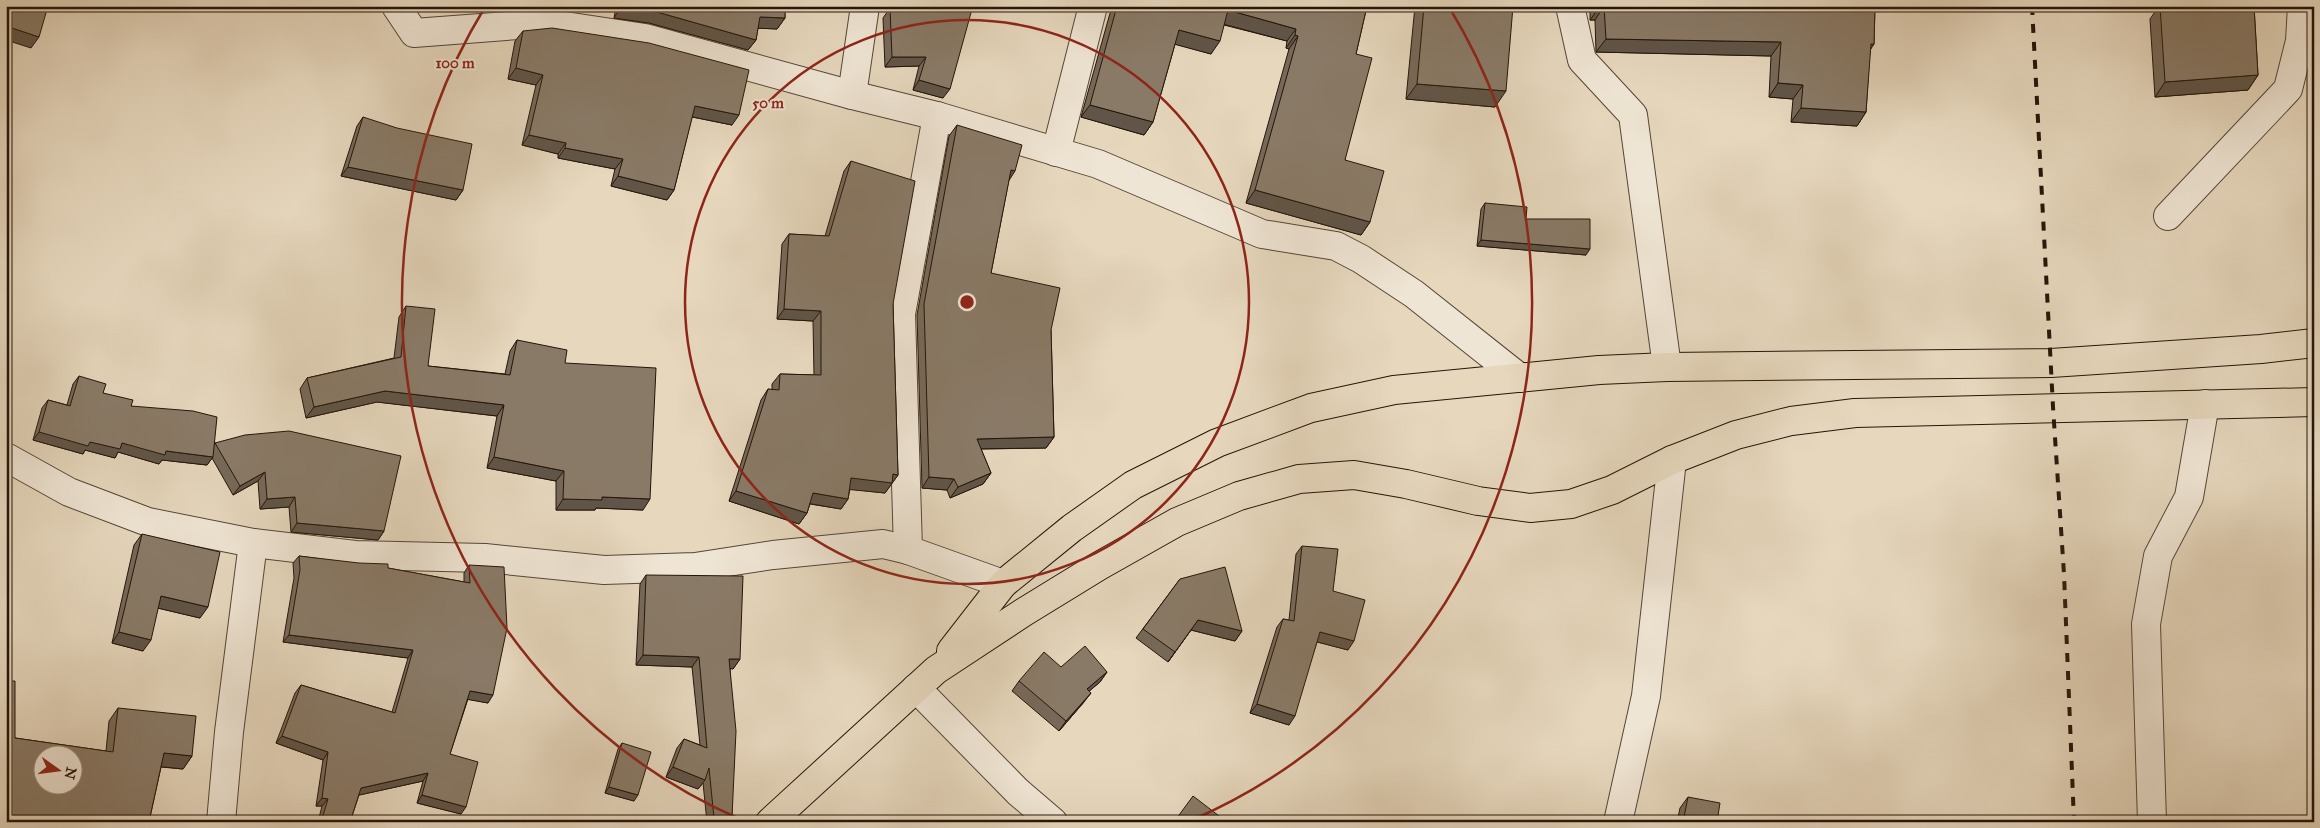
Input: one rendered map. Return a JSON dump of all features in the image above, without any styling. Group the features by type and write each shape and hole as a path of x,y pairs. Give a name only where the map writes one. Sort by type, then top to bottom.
{"highway":[{"path":"936,670 1003,584 1072,528 1134,485 1217,443 1311,408 1394,390 1599,370 1667,367 2051,363 2262,349 2314,343"},
{"path":"770,822 936,670 1024,612 1099,566 1177,522 1239,496 1299,479 1354,475 1406,484 1478,501 1530,508 1571,504 1612,490 1672,460 1745,433 1791,422 1855,413 2314,402"}],"street":[{"path":"396,6 414,33 545,23 645,38 852,95 937,116 1098,164 1262,234 1336,246 1361,259 1414,294 1520,378"},
{"path":"852,95 865,6"},
{"path":"1056,152 1093,6"},
{"path":"1570,6 1582,60 1633,115 1667,367"},
{"path":"2168,216 2288,90 2300,41 2302,6"},
{"path":"908,550 901,314 937,116"},
{"path":"2152,822 2146,624 2158,556 2189,497 2204,404"},
{"path":"6,457 69,492 148,522 253,542 355,554 485,558 604,570 695,566 773,555 882,544 908,550 1003,584"},
{"path":"1618,822 1646,696 1672,460"},
{"path":"221,822 229,732 253,542"},
{"path":"916,688 1018,792 1053,822"}],"building":[{"path":"6,6 48,6 39,37 6,26"},
{"path":"622,6 785,6 785,18 760,17 756,40 657,12"},
{"path":"961,6 972,9 950,89 919,80 926,57 892,57 890,8"},
{"path":"1117,6 1367,6 1356,54 1372,58 1345,160 1384,171 1370,222 1255,190 1298,36 1295,35 1296,29 1228,10 1220,41 1179,30 1153,122 1090,105"},
{"path":"1424,6 1513,6 1506,91 1417,84"},
{"path":"1604,6 1875,6 1874,44 1871,44 1866,112 1801,108 1803,85 1778,83 1781,42 1606,39"},
{"path":"2160,6 2254,6 2258,75 2165,82"},
{"path":"552,28 649,43 749,70 739,115 695,106 674,190 618,176 623,159 565,148 566,143 529,135 543,75 516,68 523,31"},
{"path":"363,117 397,128 472,144 463,190 348,167"},
{"path":"957,125 1022,145 1015,171 1011,170 991,273 1060,288 1051,330 1054,437 977,439 991,473 958,487 954,479 929,477 924,304"},
{"path":"851,161 915,181 893,304 898,475 893,474 892,483 851,478 848,499 813,493 807,513 736,491 768,389 779,390 780,374 821,375 821,311 784,309 789,234 829,236"},
{"path":"1485,203 1527,207 1526,219 1590,219 1590,249 1481,240"},
{"path":"406,306 435,309 428,366 510,375 517,340 567,350 565,363 656,368 650,499 602,497 602,500 563,499 564,471 494,457 504,405 385,391 314,407 307,378 401,357"},
{"path":"79,376 106,384 103,393 133,400 131,406 193,411 217,417 213,457 166,451 165,455 122,443 120,449 90,442 88,446 39,432 48,400 70,406"},
{"path":"289,431 401,456 384,531 297,523 295,497 267,499 265,472 240,486 215,443 245,435"},
{"path":"142,534 220,552 208,607 161,596 151,640 119,632"},
{"path":"1302,546 1338,549 1333,591 1365,600 1354,641 1320,632 1295,716 1257,704 1283,619 1294,621"},
{"path":"299,556 359,563 388,564 388,568 470,583 469,565 504,567 507,628 493,695 470,691 450,754 478,762 466,807 422,795 428,773 361,788 350,822 321,822 328,799 322,798 328,752 282,736 301,685 395,713 413,650 289,635 300,570"},
{"path":"1225,567 1242,631 1198,620 1175,652 1143,629 1180,579"},
{"path":"646,575 743,576 740,659 729,659 736,731 732,817 714,818 709,768 705,780 673,767 684,739 707,748 699,657 643,655"},
{"path":"1085,646 1107,672 1087,689 1091,693 1066,721 1019,681 1044,652 1061,667"},
{"path":"6,681 15,681 15,738 71,746 32,746 32,796 82,796 82,748 113,752 118,708 196,716 192,756 164,753 150,817 154,818 153,822 6,822"},
{"path":"622,743 651,752 638,795 609,787"},
{"path":"1193,796 1227,822 1174,822"},
{"path":"1688,797 1720,803 1717,822 1683,822"}],"railway":[{"path":"2032,6 2053,407 2064,574 2074,822"}]}
